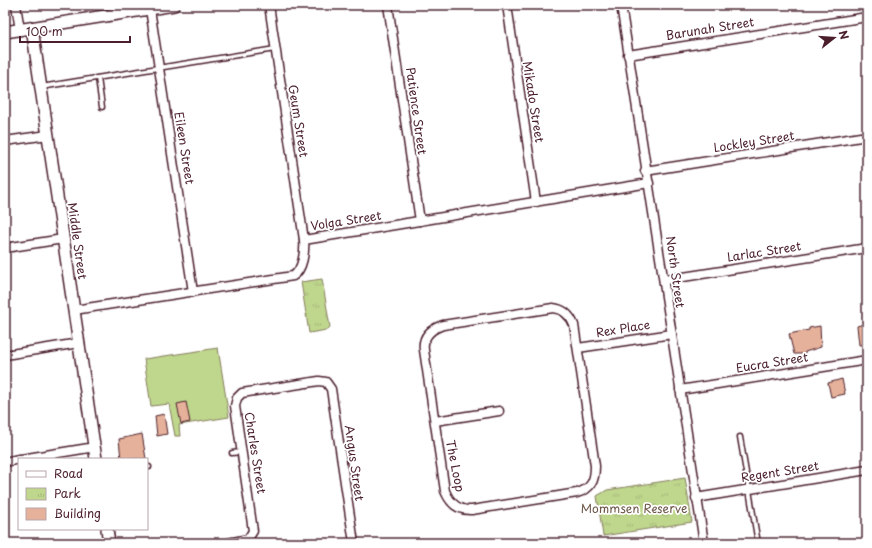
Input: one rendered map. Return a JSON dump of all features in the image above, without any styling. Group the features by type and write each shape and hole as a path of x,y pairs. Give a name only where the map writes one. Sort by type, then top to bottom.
{"street":[{"path":"16,5 20,30"},
{"path":"5,32 129,9 174,5"},
{"name":"Geum Street","path":"269,5 304,240"},
{"name":"Patience Street","path":"388,5 420,221"},
{"name":"Mikado Street","path":"506,5 536,202"},
{"name":"North Street","path":"621,5 645,171 649,183 704,543"},
{"name":"Eileen Street","path":"150,8 193,292"},
{"name":"Barunah Street","path":"628,54 867,17"},
{"name":"Middle Street","path":"32,28 96,458"},
{"path":"5,142 48,135"},
{"name":"Lockley Street","path":"645,171 867,136"},
{"name":"Volga Street","path":"74,310 293,276 298,269 304,253 304,240 649,183"},
{"path":"5,248 63,239"},
{"name":"Larlac Street","path":"664,280 867,248"},
{"name":"The Loop","path":"547,308 560,309 572,318 578,348 595,466 593,482 584,491 472,510 459,508 448,498 446,491 423,344 425,337 437,327 547,308"},
{"name":"Rex Place","path":"578,348 672,334"},
{"path":"5,355 79,343"},
{"name":"Eucra Street","path":"680,390 867,360"},
{"name":"Charles Street","path":"228,543 248,539 254,531 235,406 235,402 239,395 319,381 326,382 330,387"},
{"name":"Angus Street","path":"330,387 354,543"},
{"path":"435,420 499,411"},
{"path":"26,458 95,447"},
{"path":"5,462 18,459"},
{"name":"Regent Street","path":"696,498 867,470"},
{"path":"107,530 109,543"}],"lane":[{"path":"40,86 275,49"},
{"path":"98,78 102,107"},
{"path":"740,437 758,543"},
{"path":"232,453 242,452"}],"green space":[{"path":"322,279 330,327 327,330 309,333 301,282"},
{"path":"218,348 229,417 179,425 180,436 175,436 169,404 151,406 144,359"},
{"name":"Mommsen Reserve","path":"685,478 692,522 603,536 597,496 607,490"}],"building":[{"path":"867,323 867,344 859,345 857,326"},
{"path":"820,326 821,347 805,352 805,354 794,354 789,334"},
{"path":"842,379 845,394 831,397 828,383"},
{"path":"186,402 190,422 181,424 177,404"},
{"path":"164,414 167,434 157,436 155,416"},
{"path":"142,434 146,458 121,458 119,439"}]}
